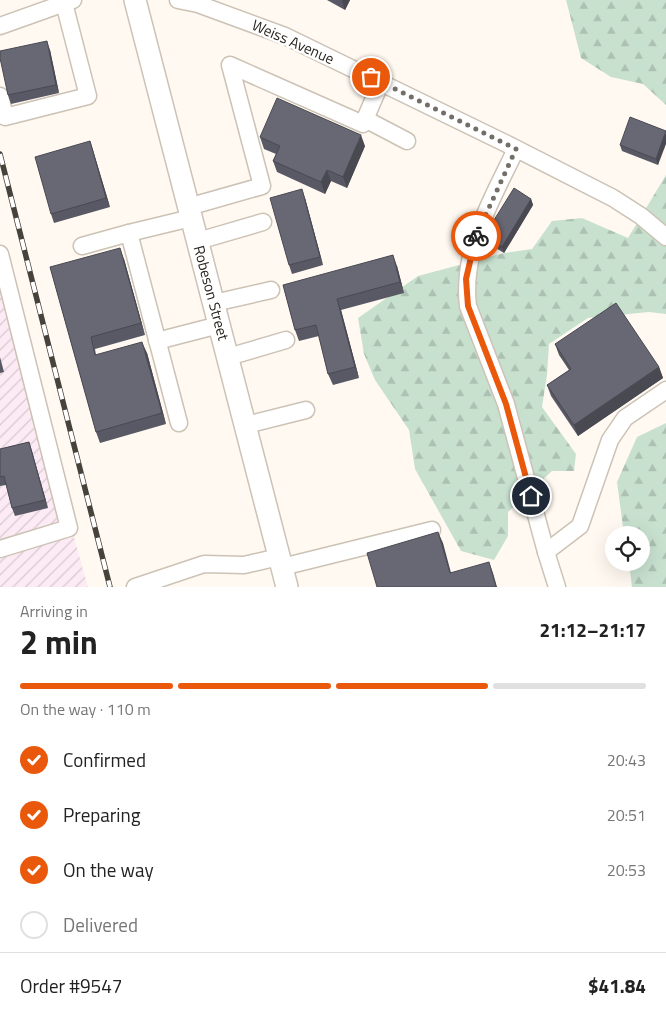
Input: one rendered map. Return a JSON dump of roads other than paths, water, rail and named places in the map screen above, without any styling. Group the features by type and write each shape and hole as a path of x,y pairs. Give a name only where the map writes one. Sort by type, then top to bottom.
{"main road":[{"name":"Robeson Street","path":"135,0 283,570"}],"street":[{"name":"Weiss Avenue","path":"178,0 230,7 612,198 642,216 666,237"},
{"path":"0,26 68,2 88,96 5,117 0,96"},
{"path":"82,246 128,233 262,186 230,65 363,124 381,82"},
{"path":"365,119 407,141"},
{"path":"516,149 477,233 468,267 466,291 468,306 506,404 557,587"},
{"path":"198,241 263,222"},
{"path":"128,233 180,423"},
{"path":"0,254 69,528 0,548"},
{"path":"214,304 271,290"},
{"path":"158,341 219,325"},
{"path":"228,357 286,340"},
{"path":"546,552 580,526 610,440 625,418 666,390"},
{"path":"246,425 306,410"},
{"path":"134,587 204,564 244,565 283,570 432,530"}],"railway":[{"path":"0,154 110,587"}]}
